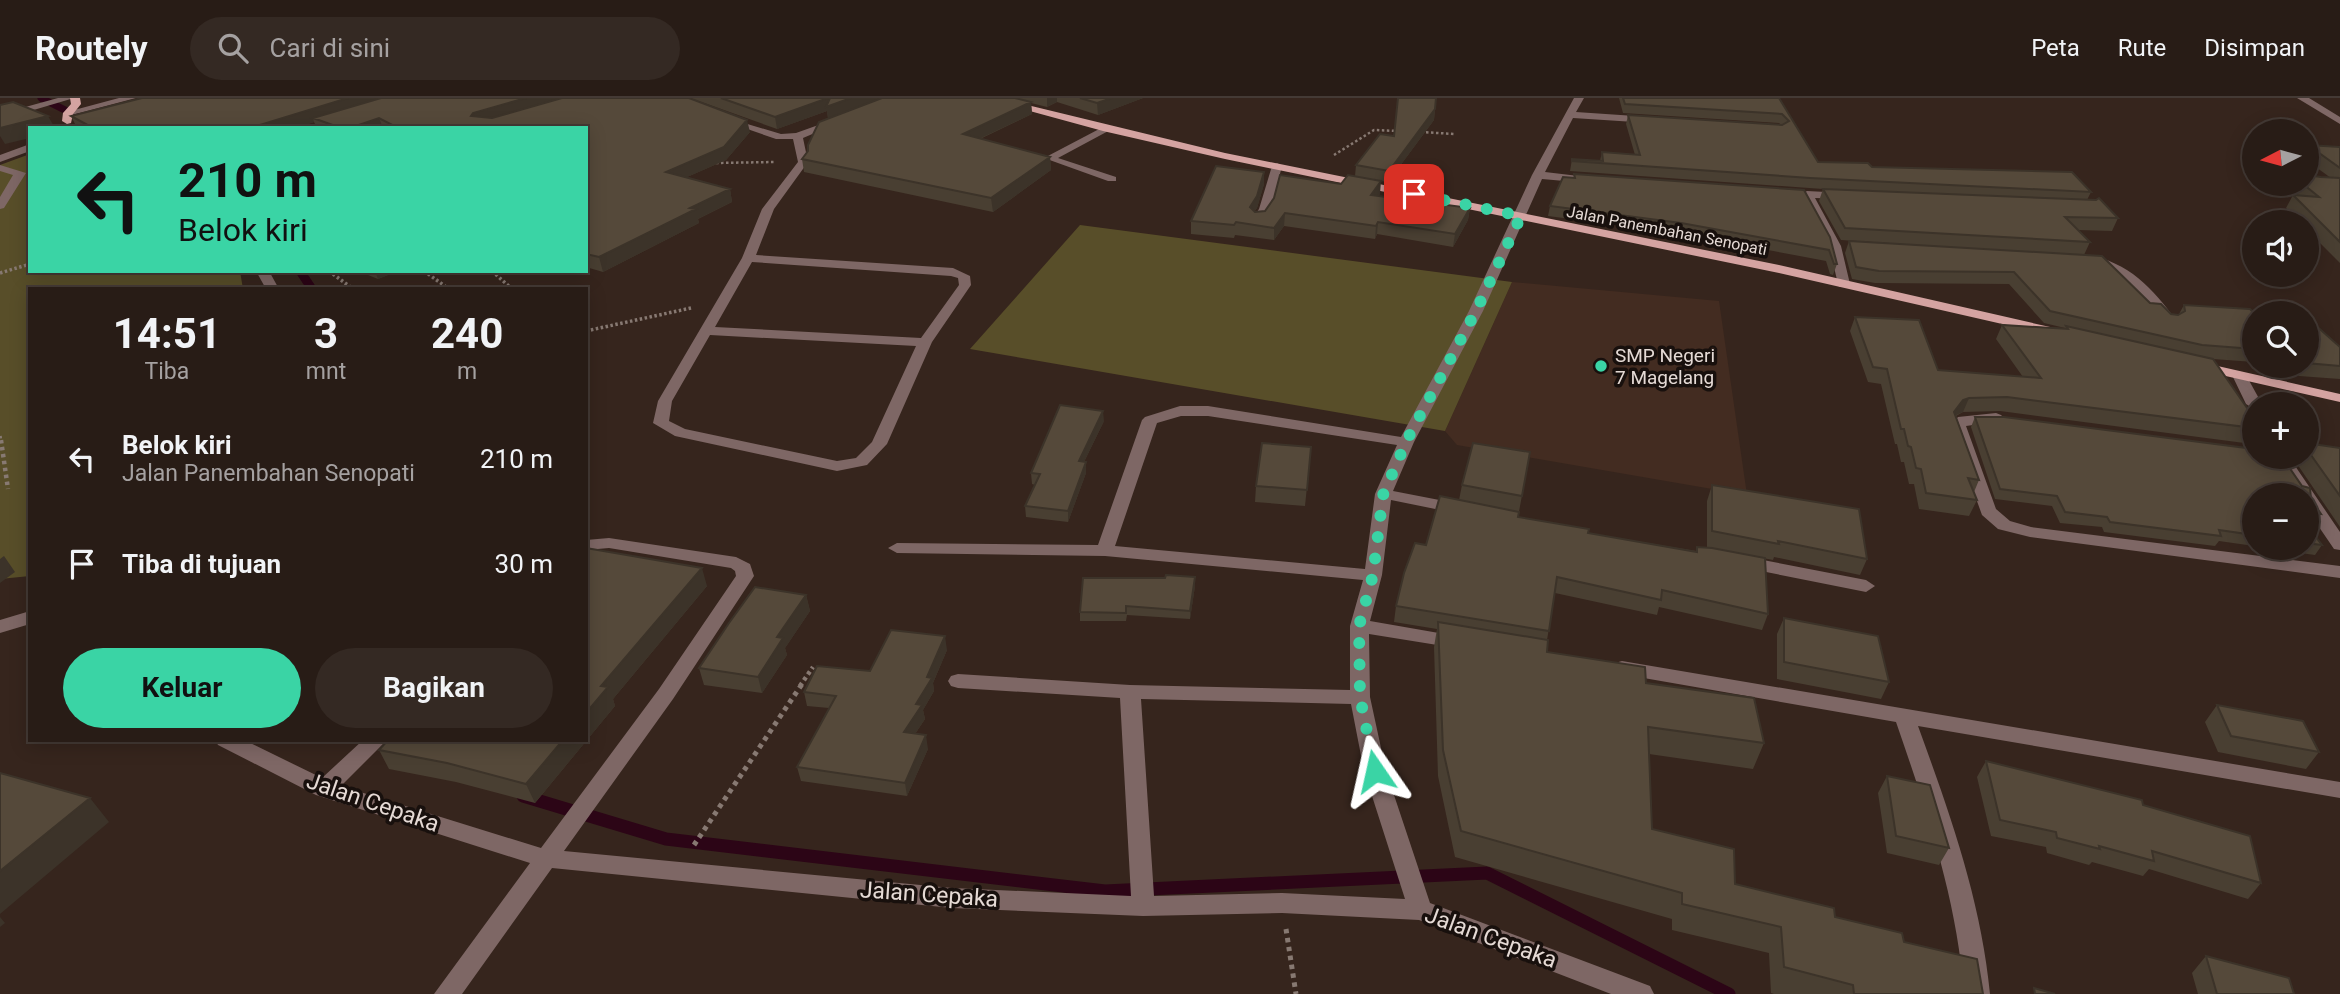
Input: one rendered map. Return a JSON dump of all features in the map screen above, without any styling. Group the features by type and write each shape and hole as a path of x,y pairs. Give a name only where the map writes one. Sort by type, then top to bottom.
{"main road":[{"name":"Jalan Panembahan Senopati","path":"987,98 1107,130 1844,284 2062,334"},
{"path":"67,121 74,100"},
{"path":"2185,362 2340,398"}],"street":[{"path":"67,121 131,98"},
{"path":"1420,910 1375,771 1360,697 1359,626 1373,575 1383,495 1406,442 1476,311 1538,175 1579,98"},
{"path":"2302,98 2340,121"},
{"path":"0,117 74,100"},
{"path":"715,114 780,137 797,135 850,117"},
{"path":"1571,115 1664,121"},
{"path":"1049,158 1107,130"},
{"path":"748,258 953,272 964,276 965,285 925,342 878,444 861,462 837,466 680,433 661,423 665,401 748,258 768,209 803,162 797,135"},
{"path":"0,159 28,148"},
{"path":"1037,155 1112,179"},
{"path":"1258,219 1265,209 1277,166"},
{"path":"0,168 20,173 0,206"},
{"path":"1538,175 1596,180"},
{"path":"1844,284 1842,246 1800,193 1859,196"},
{"path":"2071,258 2117,264 2170,321"},
{"path":"707,331 925,342"},
{"path":"2239,375 2248,392"},
{"path":"1105,551 1150,420 1180,411 1208,411 1406,442"},
{"path":"2013,420 1971,419 1958,422 1988,511 2004,525 2031,532 2340,572"},
{"path":"2289,469 2340,545"},
{"path":"1383,495 1479,512"},
{"path":"447,994 543,858 666,694 745,576 744,568 736,563 609,543 588,545"},
{"path":"897,548 1105,551 1373,575"},
{"path":"1729,560 1866,586"},
{"path":"0,627 28,618"},
{"path":"1359,626 1482,646"},
{"path":"1605,666 2340,790"},
{"path":"958,681 1130,692 1360,697"},
{"path":"1130,692 1143,906"},
{"path":"1904,715 1965,898 1972,931 1977,994"},
{"name":"Jalan Cepaka","path":"229,742 324,789 543,858 952,898 1143,906 1282,903 1420,910 1641,994"},
{"path":"324,789 375,742"}],"path":[{"path":"1307,172 1374,130 1406,131"},
{"path":"1418,132 1454,134"},
{"path":"705,163 803,162"},
{"path":"0,273 28,265"},
{"path":"333,273 350,287"},
{"path":"427,273 446,287"},
{"path":"494,273 510,287"},
{"path":"588,331 722,302"},
{"path":"0,436 8,489"},
{"path":"676,872 813,667"},
{"path":"1282,903 1296,994"}],"shaded area":[{"path":"28,155 28,273 240,273 243,287 28,287 28,576 0,579 0,165"},
{"path":"1080,225 1512,282 1445,431 970,349"},
{"name":"SMP Negeri 7 Magelang","path":"1512,282 1719,301 1747,495 1457,445 1445,431"}],"building":[{"path":"142,98 348,98 257,126 89,126 71,116"},
{"path":"381,98 526,98 473,113 471,116 492,118 562,98 689,98 747,120 724,147 666,172 730,189 599,257 588,254 588,126 394,126 379,118 356,126 335,126 313,118"},
{"path":"721,98 828,98 775,117"},
{"path":"830,98 851,98 826,107"},
{"path":"882,98 1015,98 1031,102 963,134 1050,157 991,198 802,159 808,151 808,145 819,122"},
{"path":"1080,98 1112,98 1097,103"},
{"path":"1398,98 1436,98 1435,109 1389,171 1356,165 1380,134 1394,136"},
{"path":"1623,98 1779,98 1818,162 1868,163 1872,167 2072,172 2091,192 1810,178 1572,161 1603,161 1602,152 1640,155 1628,115 1782,125 1789,121 1782,114 1625,104"},
{"path":"13,102 48,116 0,128 0,105"},
{"path":"2319,146 2340,147 2340,168 2319,153"},
{"path":"1216,166 1264,172 1257,196 1250,207 1255,212 1265,211 1274,198 1280,175 1341,184 1348,175 1381,181 1371,195 1470,208 1455,234 1378,222 1376,226 1285,213 1274,228 1236,222 1234,225 1191,221"},
{"path":"1574,174 1804,190 1830,237 1837,264 1834,264 1829,250 1681,223 1550,206 1563,177 1575,178"},
{"path":"2319,177 2340,178 2340,242 2319,221 2319,210 2308,210 2294,196 2319,197"},
{"path":"1823,189 2099,198 2118,218 2065,217 2090,242 1845,228"},
{"path":"1849,241 2102,256 2150,303 2161,304 2171,314 2178,315 2185,311 2184,305 2242,309 2242,348 2202,345 2050,311 2014,272 1879,271 1856,267"},
{"path":"1855,317 1919,320 1938,370 2041,378 2002,325 2068,329 2066,326 2213,359 2242,401 2242,426 2007,397 1969,398 1963,400 1954,412 1979,480 1968,478 1977,500 1926,493 1921,469 1916,468 1911,447 1908,446 1904,429 1901,429 1887,369 1873,367"},
{"path":"2319,328 2340,347 2340,366 2319,364"},
{"path":"1060,405 1103,411 1079,461 1086,462 1068,511 1025,506 1040,474 1031,473"},
{"path":"1975,417 2004,417 2242,447 2242,469 2290,469 2300,483 2242,483 2242,533 2219,530 2221,536 2110,522 2107,517 2065,512 2057,496 2000,489"},
{"path":"1262,443 1311,447 1307,490 1256,486"},
{"path":"1473,443 1530,452 1522,496 1462,485"},
{"path":"2319,445 2340,448 2340,496 2319,466"},
{"path":"1712,485 1859,509 1867,559 1712,531"},
{"path":"1440,496 1519,512 1518,517 1589,529 1588,533 1697,552 1697,547 1712,548 1765,558 1768,614 1662,590 1661,600 1557,577 1549,631 1396,606 1415,543 1426,545"},
{"path":"588,548 702,568 601,686 608,687 588,711"},
{"path":"1166,575 1195,577 1190,611 1126,606 1126,613 1080,612 1083,578 1165,578"},
{"path":"755,587 806,595 777,637 783,638 758,677 699,668 729,623"},
{"path":"1784,618 1878,636 1889,682 1784,662"},
{"path":"1438,622 1548,640 1547,652 1645,667 1646,683 1754,698 1764,743 1648,727 1652,829 1734,849 1735,884 1834,908 1835,917 1902,933 1904,942 1977,959 1983,994 1854,994 1853,985 1784,967 1781,927 1682,904 1682,893 1461,831 1443,750"},
{"path":"891,630 945,636 927,677 932,678 916,704 922,705 904,732 926,735 905,783 797,767 836,696 804,692 817,666 870,671"},
{"path":"2217,705 2303,721 2319,752 2231,736"},
{"path":"386,742 561,742 526,784 447,763 379,750"},
{"path":"1986,761 2142,800 2143,805 2250,836 2261,883 2152,851 2154,861 2057,838 2056,832 2000,820"},
{"path":"0,773 90,798 0,871"},
{"path":"1887,776 1930,785 1949,848 1896,836"},
{"path":"2206,956 2289,978 2294,994 2217,994"},
{"path":"2034,988 2055,994 2035,994"}],"waterway":[{"path":"41,98 97,126"},
{"path":"301,273 311,287"},
{"path":"523,796 666,839 1105,891 1487,873 1729,994"}],"place":[{"name":"SMP Negeri 7 Magelang","path":"1601,366"}],"route":[{"path":"1375,771 1360,697 1359,626 1373,575 1383,495 1406,442 1476,311 1521,216 1414,194"}]}
